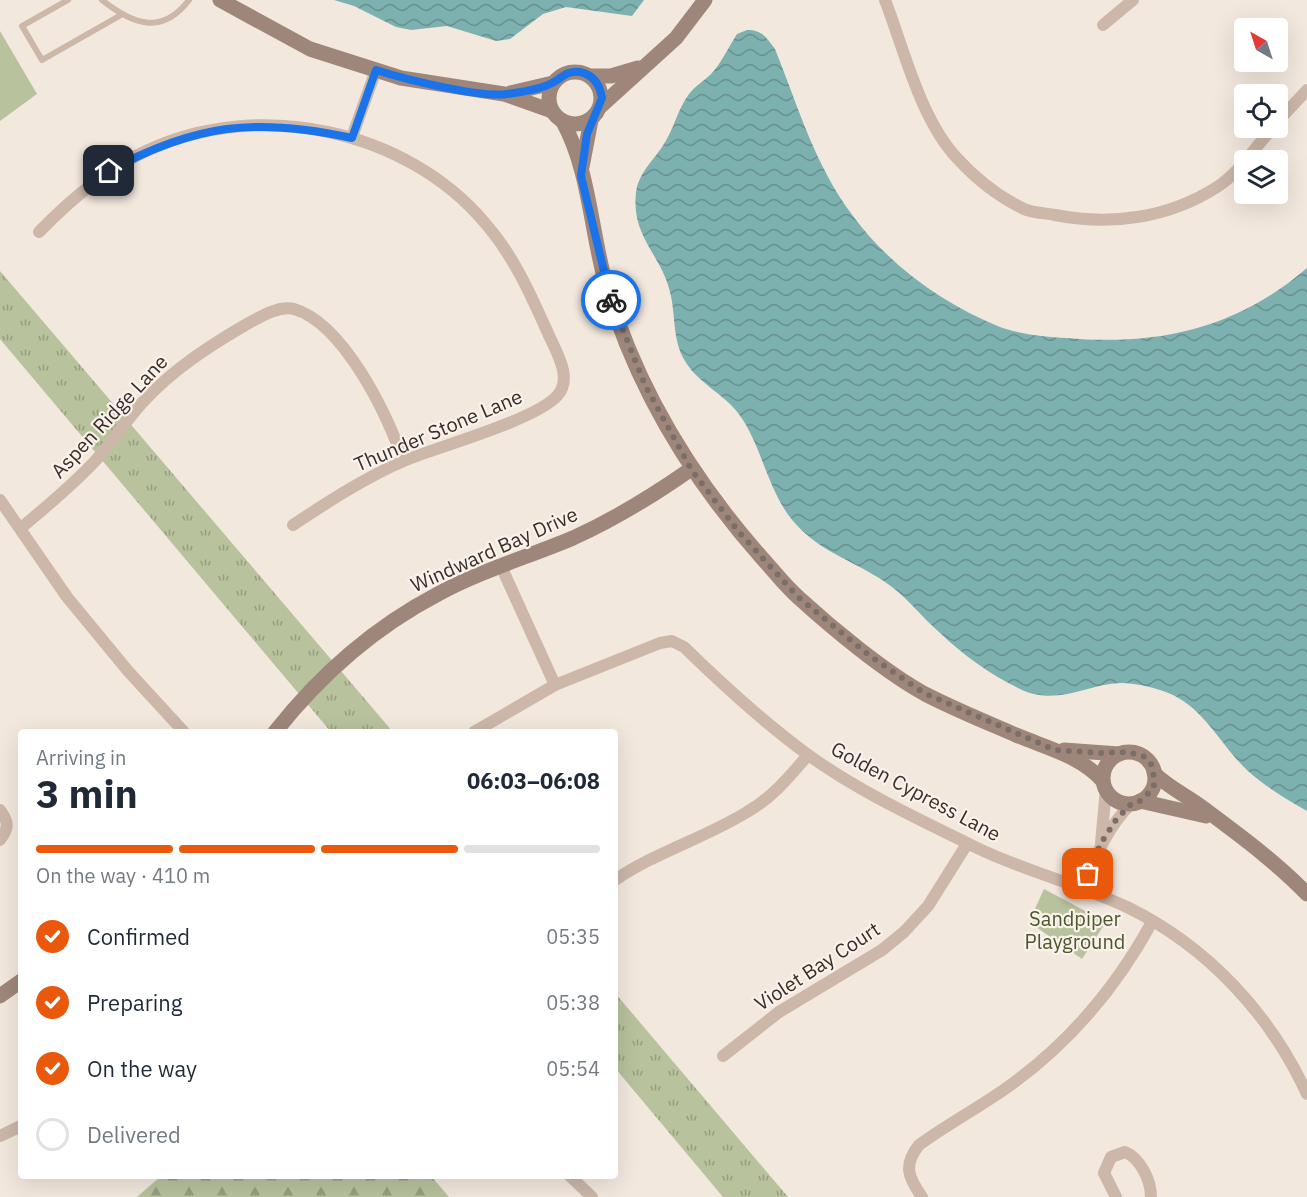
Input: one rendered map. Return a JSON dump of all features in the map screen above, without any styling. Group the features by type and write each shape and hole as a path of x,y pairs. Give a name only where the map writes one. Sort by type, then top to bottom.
{"street":[{"path":"220,0 310,49 401,78 504,94 577,125 591,120"},
{"path":"581,176 591,120 601,106 676,38 705,0"},
{"path":"885,0 928,115 955,156 988,186 1026,210 1075,219 1123,220 1159,212 1196,199 1218,186 1237,171 1264,138"},
{"path":"1102,25 1133,0"},
{"path":"504,94 553,83 567,73 611,76 646,65"},
{"path":"39,232 80,192 109,171 148,150 188,136 235,126 274,125 352,138 376,70"},
{"path":"591,76 601,90 601,106"},
{"path":"553,83 549,97 557,116 569,133 607,289 621,328 645,385 691,469 738,531 798,597 870,656 924,693 1092,768 1116,800 1214,818"},
{"path":"1288,110 1307,90"},
{"name":"Thunder Stone Lane","path":"293,525 346,491 403,461 544,406 558,395 564,386 563,369 527,286 484,221 447,188 413,165 376,146 352,138"},
{"name":"Aspen Ridge Lane","path":"21,528 58,497 96,460 142,403 179,368 216,342 259,317 277,310 293,308 314,319 343,348 370,385 403,461"},
{"name":"Windward Bay Drive","path":"278,729 322,678 369,638 439,593 611,519 691,469"},
{"path":"0,500 66,597 128,671 181,729"},
{"path":"479,729 555,685 501,566"},
{"name":"Golden Cypress Lane","path":"555,685 660,643 672,641 684,647 758,715 808,755 891,804 968,844 1129,909 1204,958 1231,982 1277,1039 1307,1094"},
{"path":"1055,750 1119,754 1128,752 1145,757 1154,773 1174,791 1203,808 1253,844 1307,894"},
{"path":"1101,843 1106,765 1119,754"},
{"path":"618,878 655,857 747,812 768,798 808,755"},
{"path":"1082,889 1101,843 1116,820 1152,790 1154,773"},
{"path":"0,840 8,829 4,815"},
{"name":"Violet Bay Court","path":"723,1056 779,1012 882,951 904,932 928,906 968,844"},
{"path":"922,1197 909,1171 909,1158 933,1135 1011,1085 1071,1033 1108,992 1152,922"},
{"path":"0,996 18,983"},
{"path":"0,1136 18,1127"},
{"path":"1116,1197 1104,1173 1111,1157 1125,1152 1133,1155 1140,1164 1151,1197"},
{"path":"573,1179 592,1197"}],"lane":[{"path":"68,0 22,26 42,60 121,15"},
{"path":"102,0 121,15 139,22 160,22 173,16 189,0"}],"green space":[{"path":"0,31 37,94 0,121"},
{"path":"0,271 390,729 328,729 0,339"},
{"name":"Sandpiper Playground","path":"1044,889 1106,922 1082,959 1029,922"},
{"path":"618,997 788,1197 723,1197 618,1072"},
{"path":"158,1179 434,1179 449,1197 137,1197"}],"water":[{"path":"334,0 644,0 632,16 566,7 543,14 510,39 496,41 447,26 411,30 396,27 354,6"},
{"path":"747,30 760,33 775,49 828,177 867,234 900,267 938,295 1000,327 1016,332 1058,338 1100,340 1164,335 1194,329 1252,306 1280,289 1307,268 1307,811 1248,771 1195,710 1173,695 1147,686 1121,683 1048,696 1022,690 1000,678 958,649 892,587 828,550 804,533 785,510 743,420 730,404 698,377 681,353 666,279 642,234 636,208 637,186 646,168 666,140 685,100 691,91 715,69 737,34"}],"way so far":[{"path":"611,300 645,385 691,469 738,531 798,597 870,656 924,693 1018,736 1055,750 1137,753 1151,764 1155,782 1152,790 1140,801 1132,803 1116,820 1101,843 1088,874"}],"route":[{"path":"109,171 148,150 188,136 235,126 274,125 310,129 352,138 376,70 401,78 504,94 539,88 553,83 567,73 584,73 597,82 602,98 601,106 591,120 587,134 581,176 595,243 611,300"}]}
